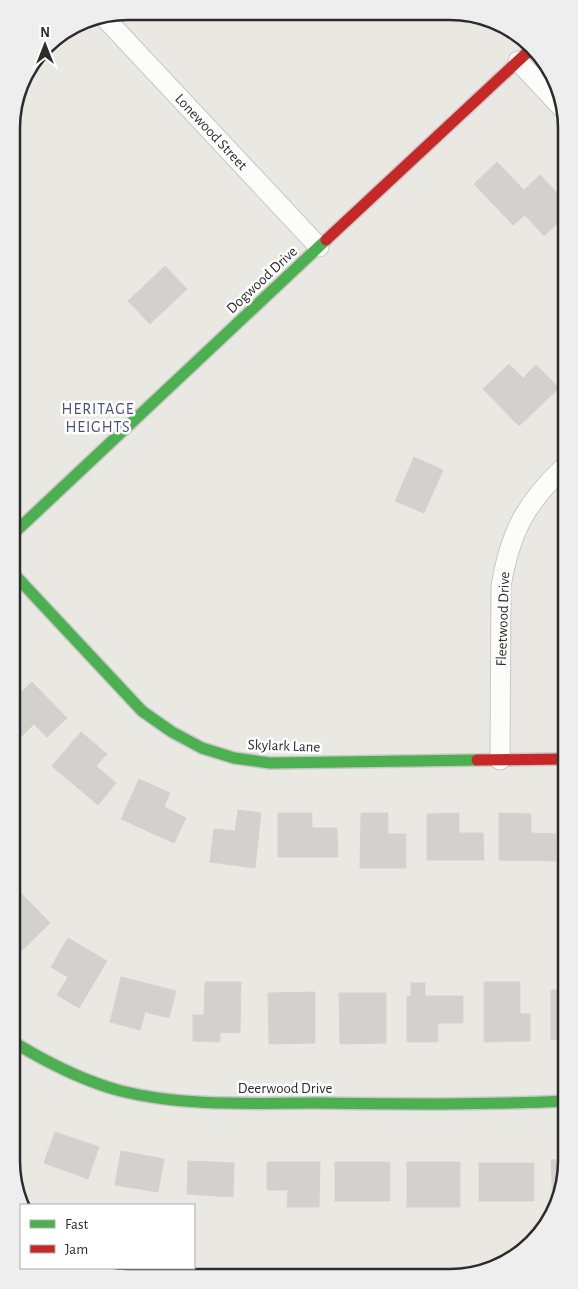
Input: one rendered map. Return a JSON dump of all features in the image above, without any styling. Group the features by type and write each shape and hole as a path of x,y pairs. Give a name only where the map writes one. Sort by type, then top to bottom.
{"street":[{"name":"Lonewood Street","path":"108,22 319,247"},
{"name":"Dogwood Drive","path":"20,527 527,53"},
{"path":"518,61 554,99"},
{"name":"Fleetwood Drive","path":"500,760 501,586 506,558 515,530 529,505 558,473"},
{"name":"Skylark Lane","path":"20,580 142,710 164,728 189,742 222,755 249,762 270,763 558,760"},
{"name":"Deerwood Drive","path":"20,1046 82,1078 121,1091 163,1099 212,1103 482,1104 558,1101"}],"building":[{"path":"497,162 524,190 540,175 558,194 558,223 544,236 525,215 513,225 474,184"},
{"path":"165,266 187,289 150,324 128,301"},
{"path":"509,364 523,378 536,365 558,387 519,426 483,389"},
{"path":"414,457 443,470 424,513 395,501"},
{"path":"32,682 67,718 47,737 34,724 22,736 20,734 20,693"},
{"path":"81,732 107,754 96,766 116,783 98,805 52,766"},
{"path":"139,779 170,793 164,807 186,818 174,843 121,819"},
{"path":"238,810 261,813 255,868 210,862 214,829 235,831"},
{"path":"278,813 312,813 312,828 337,828 338,857 278,857"},
{"path":"361,813 388,813 388,834 406,834 406,868 360,868"},
{"path":"459,813 459,833 483,833 484,860 427,860 427,814"},
{"path":"499,813 531,814 531,833 556,834 556,861 499,860"},
{"path":"20,892 50,923 20,952"},
{"path":"68,938 107,961 79,1008 57,995 68,977 51,967"},
{"path":"121,977 176,991 169,1018 145,1012 140,1030 110,1022"},
{"path":"205,982 241,982 240,1033 220,1032 220,1042 193,1041 193,1015 204,1015"},
{"path":"484,982 520,982 520,1014 530,1014 530,1041 484,1042"},
{"path":"411,983 425,983 425,996 463,996 463,1023 438,1023 438,1042 407,1042 407,996 411,996"},
{"path":"551,990 558,990 558,1040 551,1040"},
{"path":"315,992 315,1043 269,1044 268,993"},
{"path":"339,993 386,993 386,1043 340,1044"},
{"path":"55,1132 99,1147 88,1179 44,1163"},
{"path":"121,1151 164,1159 158,1192 115,1185"},
{"path":"551,1160 558,1160 556,1182 553,1194"},
{"path":"188,1161 234,1163 233,1197 187,1194"},
{"path":"267,1162 320,1162 319,1207 287,1207 288,1190 267,1190"},
{"path":"335,1162 390,1162 390,1201 335,1201"},
{"path":"407,1162 460,1162 460,1207 407,1207"},
{"path":"479,1163 534,1163 534,1201 479,1201"}],"traffic: fast":[{"path":"20,527 326,240"},
{"path":"20,580 142,711 172,732 202,748 234,758 270,763 477,760"},
{"path":"20,1046 79,1077 121,1091 169,1100 219,1103 410,1104 558,1101"}],"traffic: jam":[{"path":"326,240 527,53"},
{"path":"477,760 558,759"}],"district":[{"name":"HERITAGE HEIGHTS","path":"98,418"}]}
